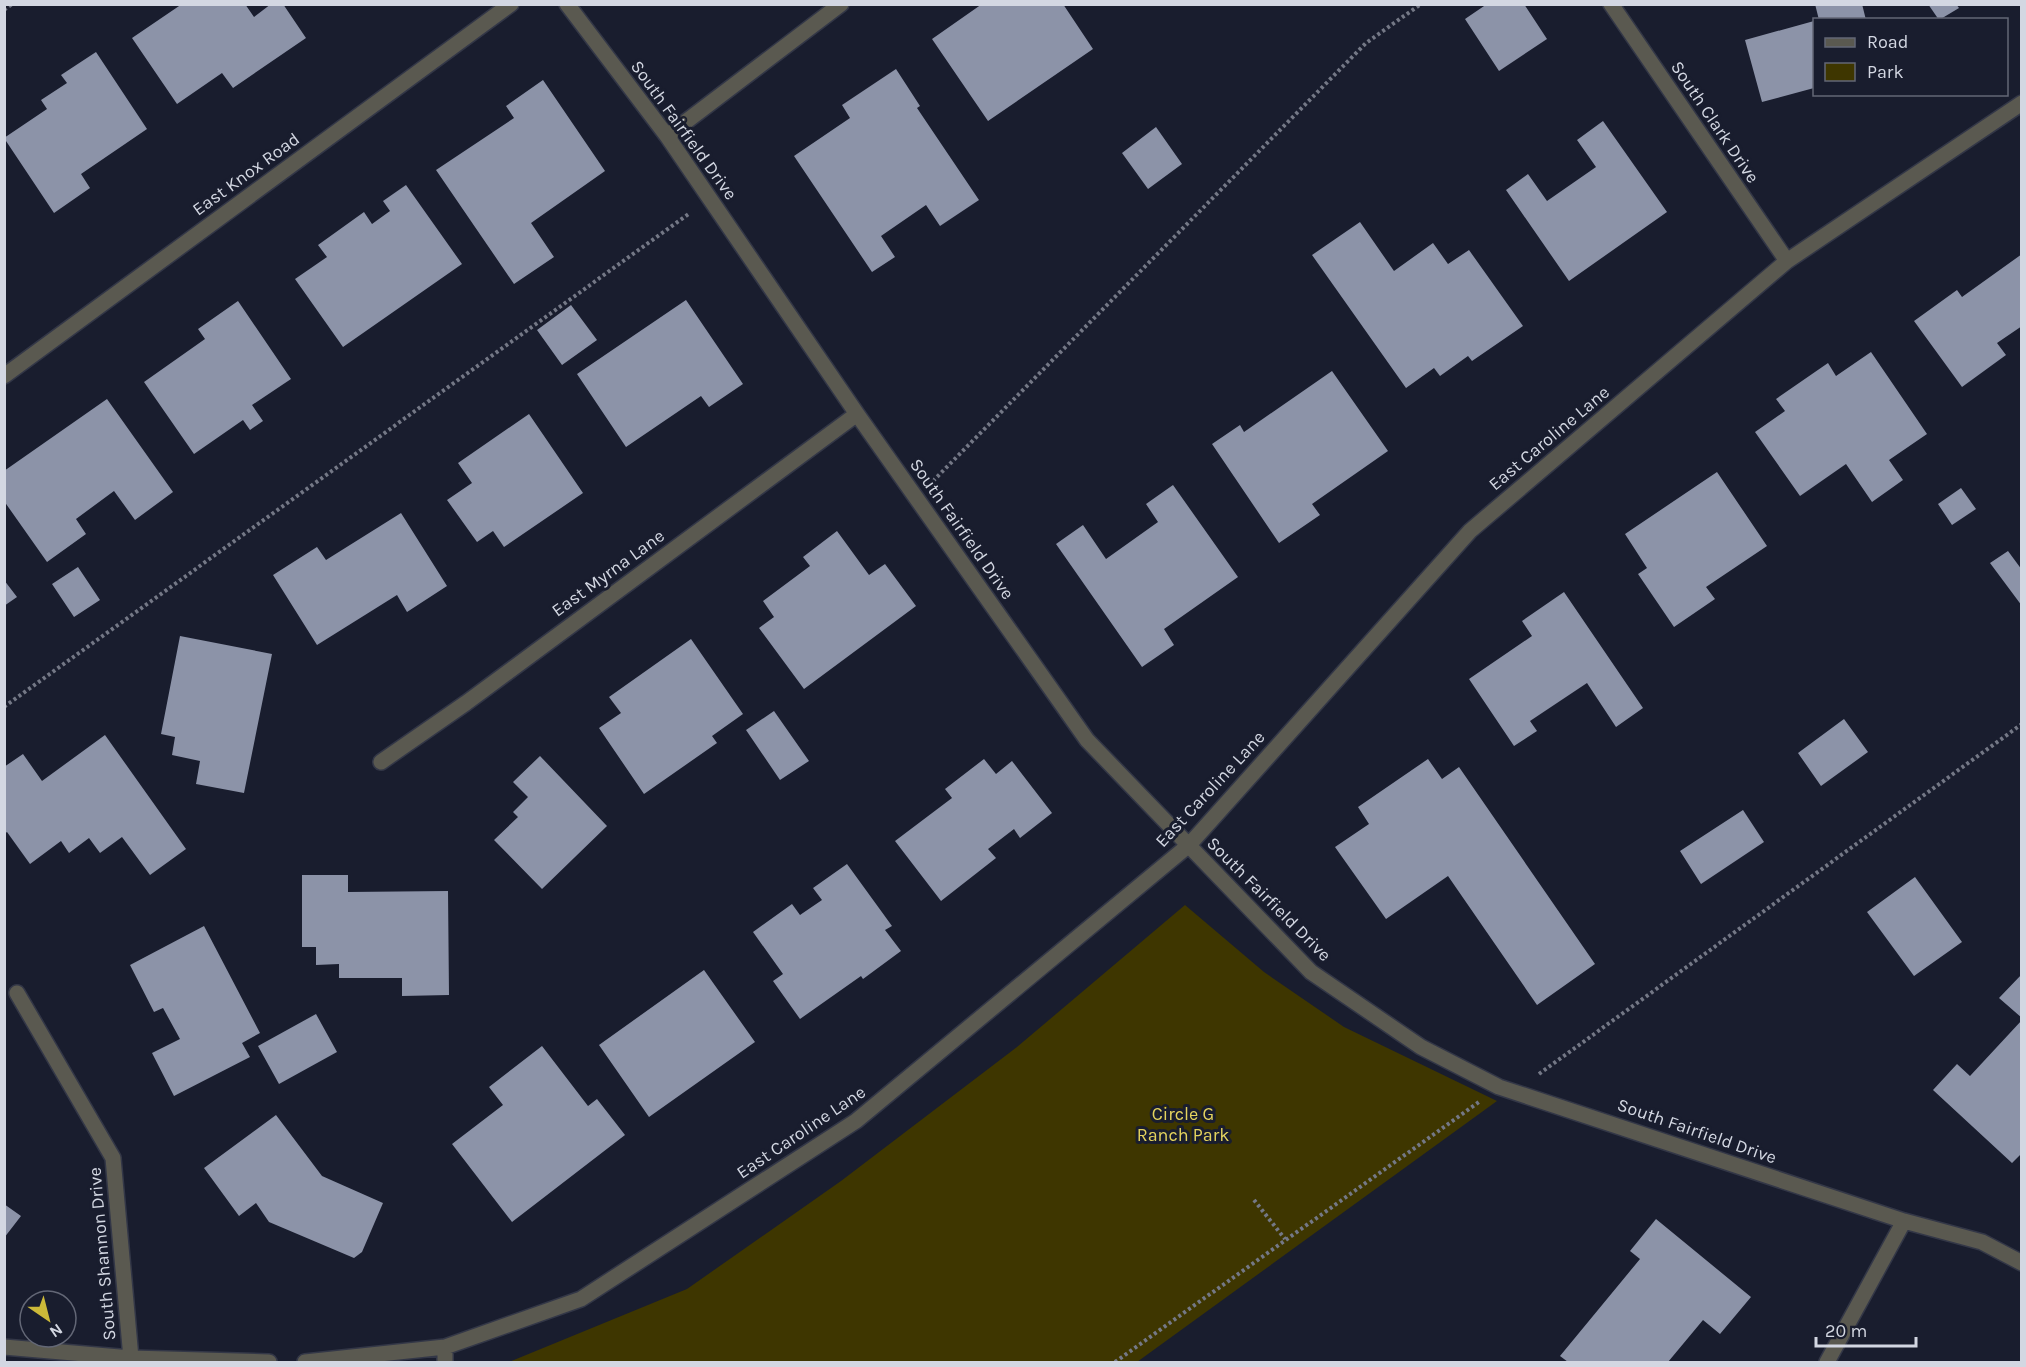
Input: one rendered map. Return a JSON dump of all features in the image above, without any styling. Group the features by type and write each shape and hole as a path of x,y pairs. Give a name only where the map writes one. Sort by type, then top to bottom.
{"street":[{"name":"East Knox Road","path":"4,375 511,4"},
{"name":"South Fairfield Drive","path":"567,4 667,136 857,414 1087,740 1311,972 1422,1047 1499,1088 1516,1091 1904,1221 1982,1242 2022,1263"},
{"path":"667,136 841,4"},
{"name":"South Clark Drive","path":"1611,4 1787,261"},
{"name":"East Caroline Lane","path":"305,1362 445,1347 581,1299 856,1121 1188,845 1470,531 1787,261 2022,103"},
{"name":"East Myrna Lane","path":"381,762 857,414"},
{"name":"South Shannon Drive","path":"17,993 113,1158 131,1358"},
{"path":"1827,1362 1904,1221"},
{"path":"4,1347 131,1358 269,1362"},
{"path":"445,1347 445,1362"}],"path":[{"path":"4,10 12,4"},
{"path":"916,498 1366,43 1421,4"},
{"path":"4,707 710,198"},
{"path":"1516,1091 2022,724"},
{"path":"1115,1362 1499,1088"},
{"path":"1254,1200 1285,1239"}],"green space":[{"name":"Circle G Ranch Park","path":"1185,905 1264,972 1344,1027 1497,1101 1137,1362 509,1362 687,1289 841,1181 1017,1047"}],"building":[{"path":"182,4 245,4 254,17 271,4 283,4 306,38 233,88 222,73 177,104 132,38"},
{"path":"982,4 1063,4 1093,49 988,121 932,39"},
{"path":"1487,4 1524,4 1547,39 1499,71 1465,19"},
{"path":"1815,4 1862,4 1866,18 1818,18"},
{"path":"1928,4 1956,4 1959,8 1942,18 1938,18"},
{"path":"1813,21 1813,88 1762,102 1745,40"},
{"path":"96,52 147,129 81,174 90,188 54,213 4,138 47,109 41,100 67,83 61,75"},
{"path":"896,69 920,106 917,108 979,200 940,226 926,205 881,236 895,257 872,272 794,156 850,118 842,105"},
{"path":"543,80 605,171 531,223 554,257 514,284 436,170 514,118 506,106"},
{"path":"1603,121 1667,212 1569,281 1506,190 1528,174 1547,201 1596,167 1577,140"},
{"path":"1156,127 1182,164 1148,189 1122,153"},
{"path":"406,185 462,264 343,347 295,279 327,257 318,245 364,212 372,224 390,211 383,201"},
{"path":"1360,222 1394,271 1433,243 1448,264 1469,250 1523,326 1472,361 1468,356 1440,376 1434,368 1406,388 1312,255"},
{"path":"2022,254 2022,326 1997,343 2006,355 1962,387 1914,321 1957,290 1962,297"},
{"path":"686,300 743,384 709,407 701,396 626,447 577,374"},
{"path":"238,301 291,379 252,405 263,421 250,430 243,420 194,454 144,382 205,339 198,329"},
{"path":"571,305 597,340 562,365 537,330"},
{"path":"1871,352 1927,434 1889,460 1903,480 1872,502 1846,464 1800,496 1755,432 1785,411 1776,399 1828,363 1836,376"},
{"path":"1332,371 1388,451 1312,504 1320,515 1279,543 1212,444 1240,425 1244,432"},
{"path":"107,399 173,492 135,520 114,491 76,519 86,534 47,562 4,501 4,471"},
{"path":"529,414 583,493 504,547 493,531 477,542 447,500 472,483 458,463"},
{"path":"1717,472 1767,546 1706,587 1715,599 1674,627 1638,574 1647,568 1625,534"},
{"path":"1173,485 1238,577 1164,629 1174,645 1142,667 1056,544 1083,525 1106,559 1158,522 1146,504"},
{"path":"1961,488 1976,509 1952,525 1938,504"},
{"path":"401,513 447,586 407,612 397,595 317,645 273,575 317,547 326,560"},
{"path":"837,531 869,575 885,564 916,606 804,689 759,628 774,617 763,601 810,566 803,557"},
{"path":"2008,551 2022,570 2022,606 1990,563"},
{"path":"78,567 100,600 74,617 52,584"},
{"path":"4,580 17,597 4,606"},
{"path":"1564,592 1643,708 1616,727 1587,683 1530,721 1537,731 1514,746 1469,679 1532,636 1522,621"},
{"path":"180,636 272,654 244,793 196,784 200,761 172,755 175,737 161,734"},
{"path":"691,639 743,714 712,736 717,743 644,794 599,728 621,713 609,697"},
{"path":"774,711 809,761 780,780 746,730"},
{"path":"1844,719 1868,752 1821,786 1798,753"},
{"path":"105,735 186,849 150,875 122,837 100,853 89,838 69,853 61,841 30,864 7,832 4,834 4,767 23,754 42,781"},
{"path":"540,756 607,826 542,889 494,840 518,817 513,812 528,797 513,782"},
{"path":"984,759 996,774 1012,761 1052,813 1020,838 1014,829 988,849 996,858 941,901 895,841 952,798 945,789"},
{"path":"1428,759 1442,779 1459,767 1595,964 1537,1005 1448,876 1386,919 1335,847 1369,824 1358,807"},
{"path":"1743,810 1764,842 1701,884 1680,851"},
{"path":"847,864 892,926 885,930 901,951 863,979 861,976 800,1019 773,981 783,974 753,932 792,904 800,915 822,900 813,888"},
{"path":"302,875 348,875 348,892 448,891 449,995 402,996 402,978 339,978 339,964 316,965 316,947 302,947"},
{"path":"1915,877 1962,942 1914,976 1867,912"},
{"path":"204,926 260,1033 242,1043 250,1057 174,1096 152,1053 180,1039 163,1008 154,1012 130,965"},
{"path":"704,970 755,1042 649,1117 599,1045"},
{"path":"2022,974 2022,1018 1999,998"},
{"path":"316,1014 337,1052 279,1084 258,1046"},
{"path":"2022,1020 2022,1153 2012,1163 1933,1090 1957,1064 1970,1076"},
{"path":"542,1046 588,1106 597,1099 625,1135 512,1222 452,1144 503,1105 489,1087"},
{"path":"276,1115 322,1176 383,1203 362,1252 354,1258 269,1222 256,1203 239,1216 204,1168"},
{"path":"4,1204 21,1216 4,1238"},
{"path":"1656,1219 1751,1297 1720,1334 1703,1320 1668,1362 1568,1362 1560,1356 1640,1259 1630,1251"}]}
